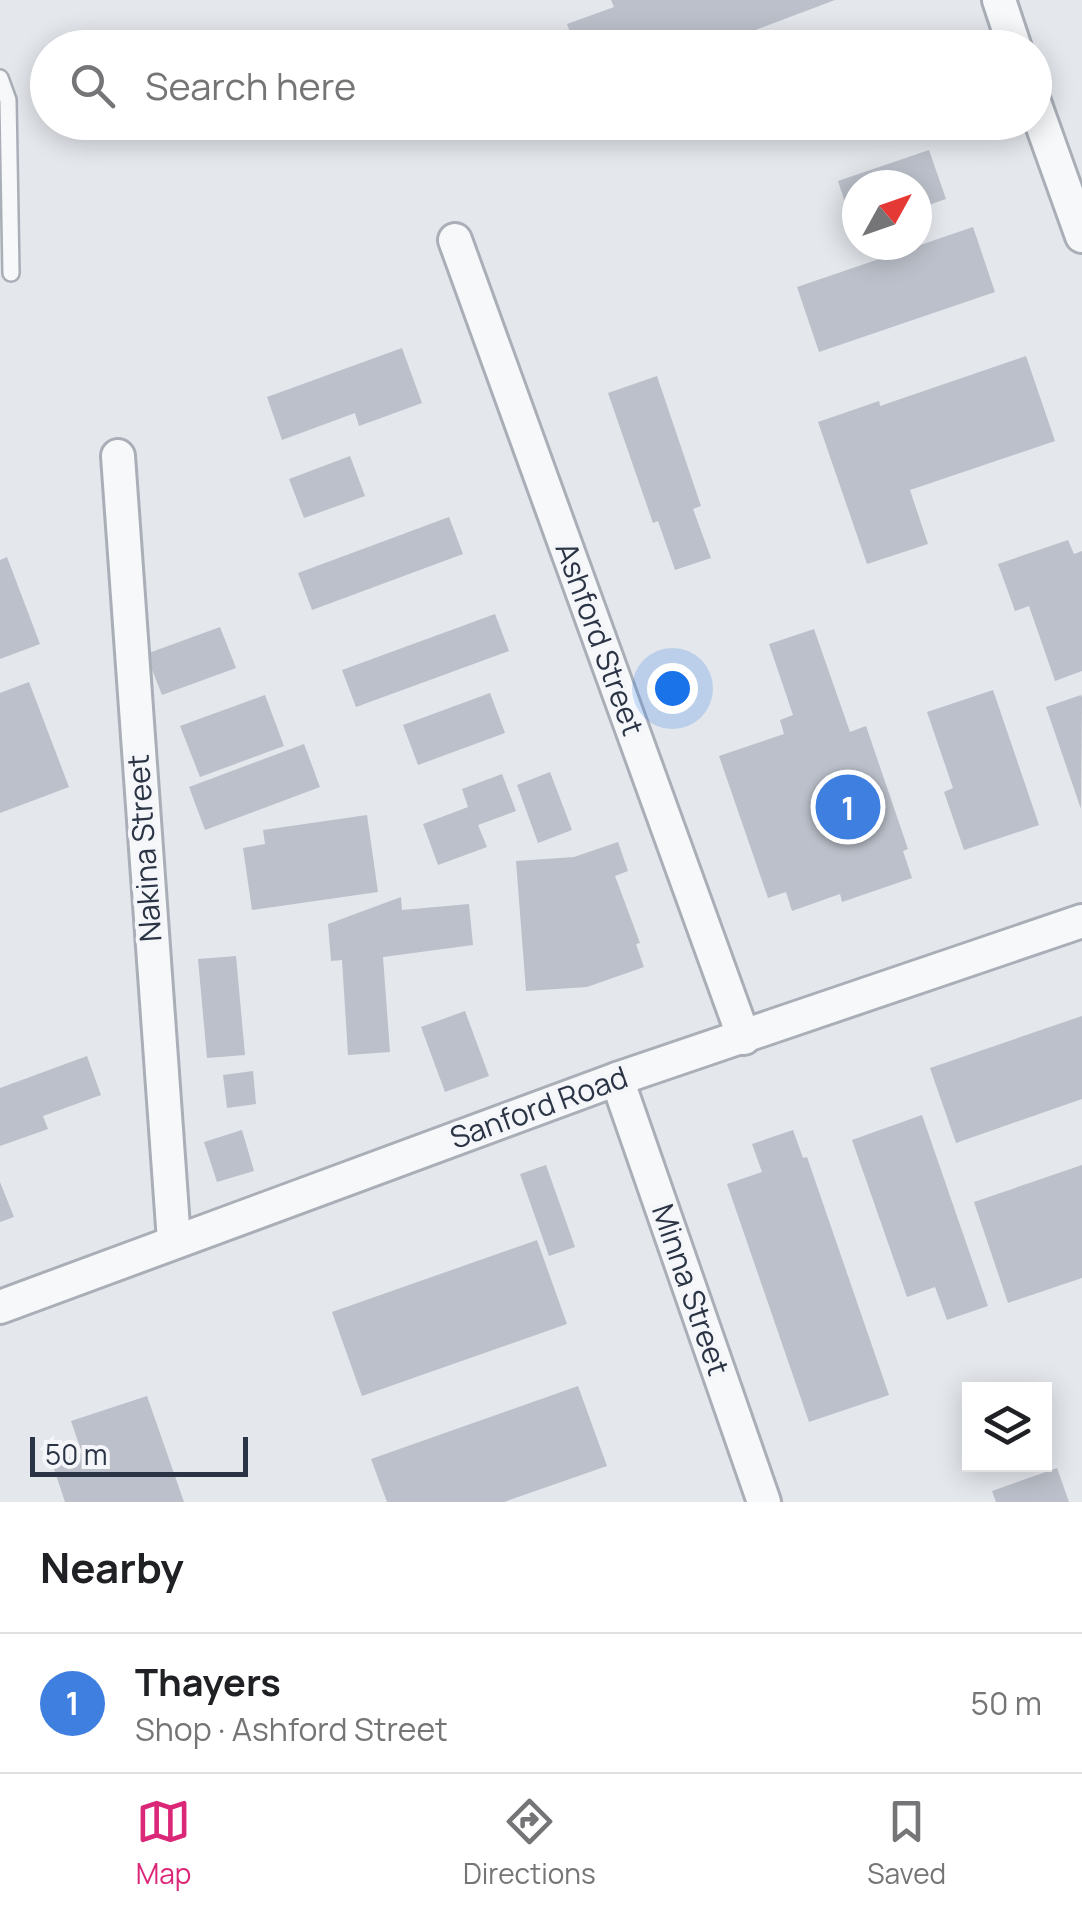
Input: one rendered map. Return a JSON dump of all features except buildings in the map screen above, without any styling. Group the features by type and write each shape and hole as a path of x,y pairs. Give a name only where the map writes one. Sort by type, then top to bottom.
{"street":[{"path":"998,0 1009,30"},
{"path":"1048,140 1082,236"},
{"name":"Ashford Street","path":"454,240 744,1038"},
{"name":"Nakina Street","path":"118,456 174,1240"},
{"name":"Sanford Road","path":"0,1307 618,1079 1082,921"},
{"name":"Minna Street","path":"618,1079 764,1502"}],"lane":[{"path":"0,78 8,100 11,272"}],"place":[{"name":"Thayers","path":"848,807"}]}
